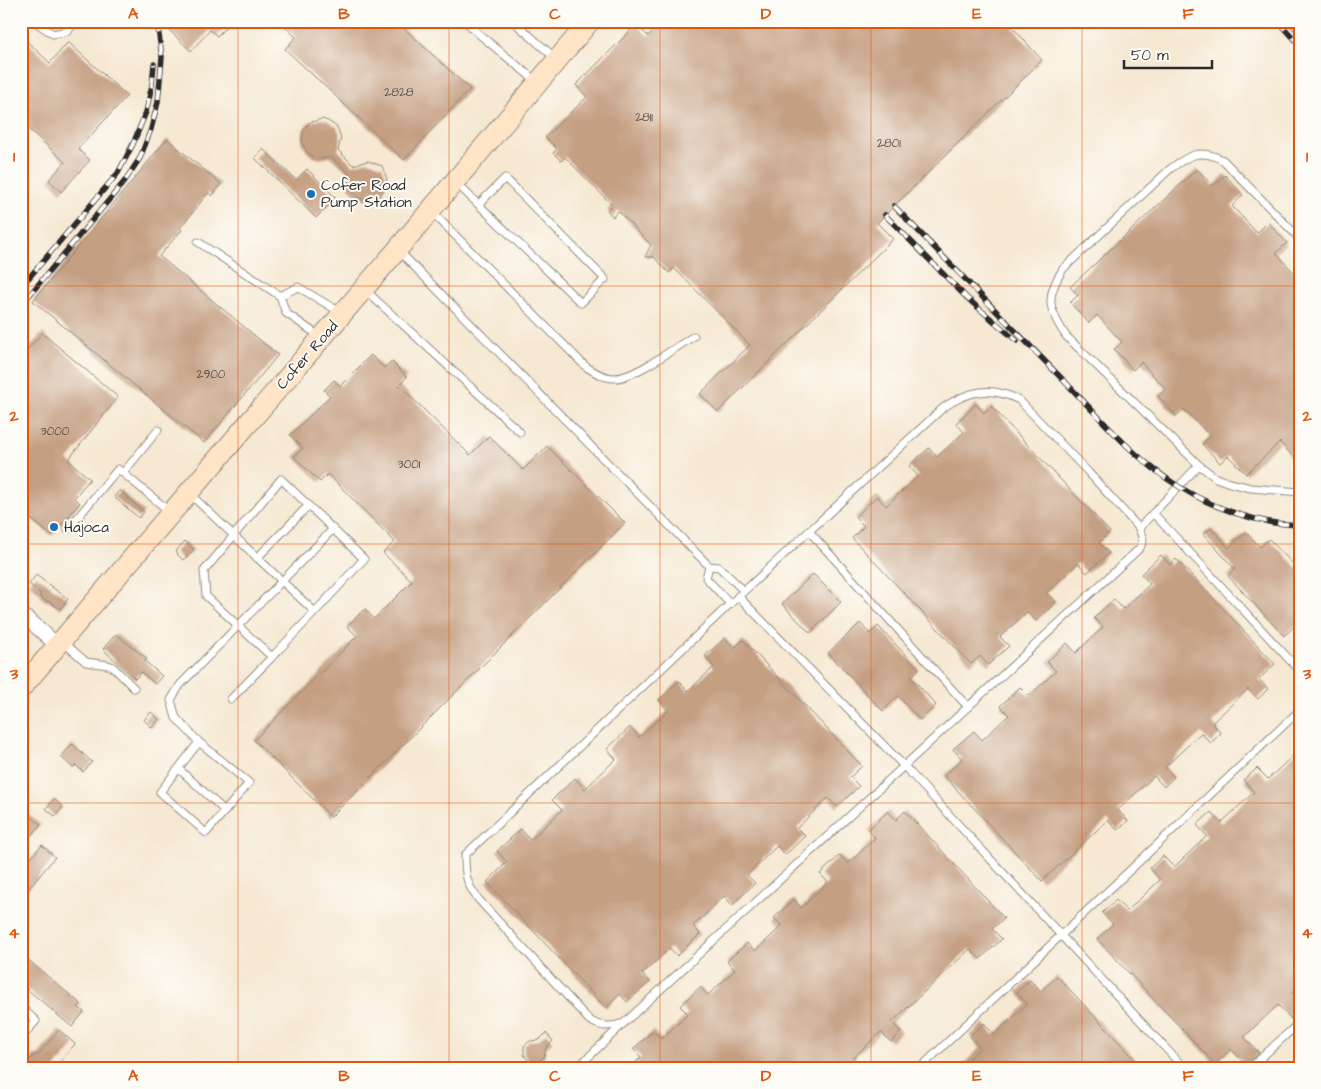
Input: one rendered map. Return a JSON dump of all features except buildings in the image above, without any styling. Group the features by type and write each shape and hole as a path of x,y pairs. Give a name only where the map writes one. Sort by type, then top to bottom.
{"street":[{"name":"Cofer Road","path":"21,688 364,289 590,21"},
{"path":"21,616 60,643"}],"lane":[{"path":"34,21 53,34 68,31 76,21"},
{"path":"465,21 538,83"},
{"path":"513,21 558,60"},
{"path":"1300,239 1223,160 1213,154 1203,153 1185,158 1170,170 1063,269 1055,280 1051,292 1051,306 1055,319 1066,336 1199,465 1216,478 1230,483 1251,488 1300,492"},
{"path":"455,182 581,303 605,279 504,178 479,204"},
{"path":"431,210 585,366 599,374 614,378 624,377 650,364 694,336"},
{"path":"198,242 280,296 286,312 322,338"},
{"path":"397,250 709,566 719,567 741,594 904,766 1184,1068"},
{"path":"280,296 298,288 343,313"},
{"path":"364,289 520,432"},
{"path":"577,1068 1140,548 1143,540 1139,528 1019,400 1004,393 987,391 970,393 944,407 730,604 465,855 465,874 469,888 589,1020 597,1025 607,1027 624,1023"},
{"path":"124,473 158,430"},
{"path":"1139,528 1199,465"},
{"path":"68,529 118,469 171,513"},
{"path":"231,699 272,657 315,612 364,559 281,479 204,571 206,596 272,657"},
{"path":"188,493 315,612"},
{"path":"257,558 308,506"},
{"path":"1154,514 1300,671"},
{"path":"199,742 160,792 206,833 249,783 199,742 176,718 171,700 180,685 333,529"},
{"path":"809,531 968,707"},
{"path":"709,566 706,578 730,604"},
{"path":"60,643 86,662 113,667 134,688"},
{"path":"920,1068 1300,710"},
{"path":"179,768 225,811"},
{"path":"21,1007 36,1021 21,1038"},
{"path":"1250,1068 1300,1022"}],"railway":[{"path":"27,298 124,182 140,158 151,129 158,102 162,57 157,21"},
{"path":"1278,21 1300,45"},
{"path":"1289,21 1300,33"},
{"path":"21,287 118,173 133,144 146,112 154,64"},
{"path":"894,206 1107,426 1163,476 1199,498 1222,508 1269,522 1300,525"},
{"path":"885,215 968,299 1017,341"}],"place":[{"name":"Cofer Road Pump Station","path":"311,194"},
{"name":"Hajoca","path":"54,527"}]}
